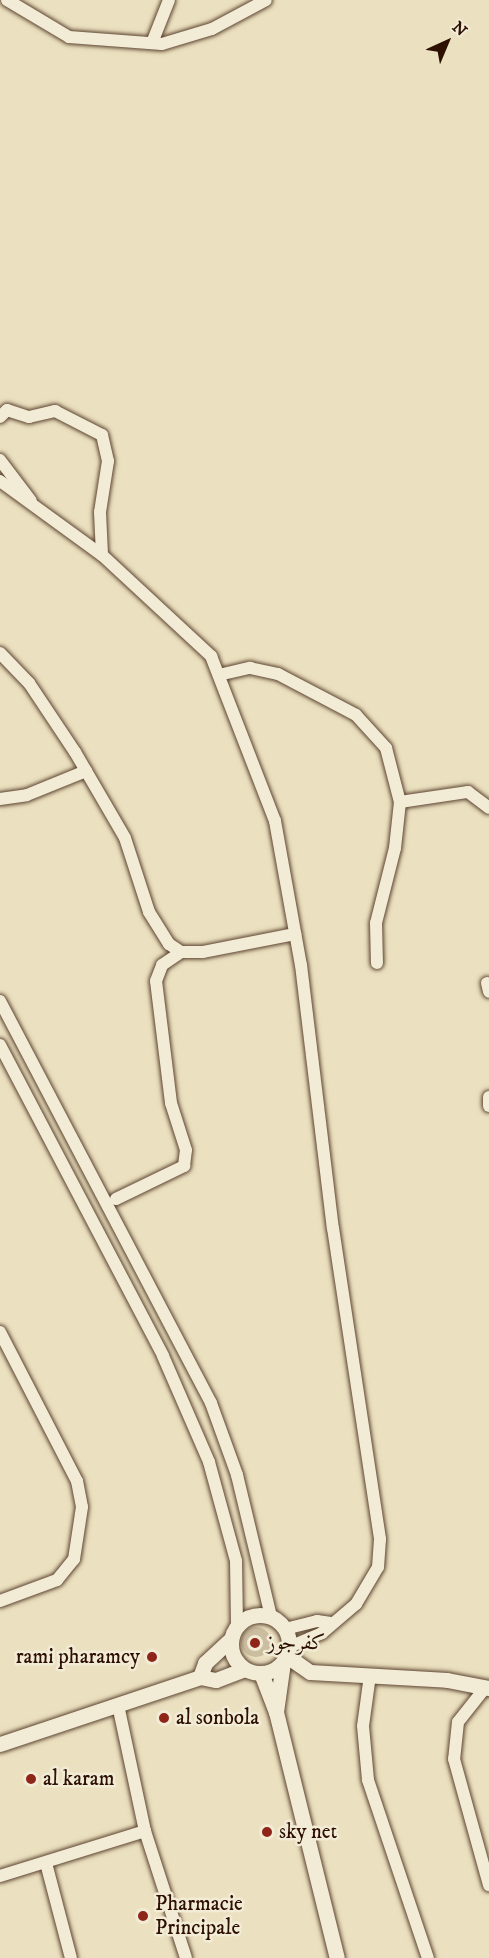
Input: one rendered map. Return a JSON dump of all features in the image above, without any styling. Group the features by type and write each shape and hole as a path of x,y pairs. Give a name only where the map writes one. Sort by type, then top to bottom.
{"street":[{"path":"7,0 69,37 152,43 190,38 266,0"},
{"path":"152,43 169,0"},
{"path":"0,417 7,410 28,417 55,411 102,435 108,461 100,512 102,555"},
{"path":"0,460 31,501"},
{"path":"0,481 31,501 102,555 188,632 223,674 275,821 295,934 380,1539 378,1567 369,1588 331,1623 261,1673 244,1669 236,1661 234,1632 236,1561 209,1462 163,1356 0,1046"},
{"path":"0,653 29,683 86,771 125,838 160,933 181,952"},
{"path":"223,674 250,668 278,674 356,715 393,760 400,802 395,848 376,923 376,963"},
{"path":"0,799 27,795 86,771"},
{"path":"400,802 468,792 489,808"},
{"path":"116,1200 184,1167 186,1150 171,1103 156,981 162,965 181,952 295,934"},
{"path":"0,1001 182,1344 237,1475 271,1617 285,1629 286,1655 276,1712"},
{"path":"489,1097 489,1106"},
{"path":"0,1332 77,1481 82,1507 74,1559 57,1580 0,1602"},
{"path":"163,1356 182,1344"},
{"path":"200,1677 205,1663 234,1632 253,1616 271,1617"},
{"path":"285,1629 316,1620 331,1623"},
{"path":"286,1655 310,1672 370,1675 487,1688"},
{"path":"0,1744 200,1677 216,1680 244,1669"},
{"path":"261,1673 276,1712 337,1958"},
{"path":"370,1675 363,1726 368,1780 428,1958"},
{"path":"487,1688 458,1722 454,1759 489,1885"},
{"path":"118,1705 145,1831 186,1958"},
{"path":"0,1876 145,1831"},
{"path":"46,1863 71,1958"}],"shaded area":[{"path":"256,1627 266,1632 271,1642 266,1652 256,1657 246,1652 241,1642 246,1632"}],"place":[{"name":"كفرجوز","path":"255,1643"},
{"name":"rami pharamcy","path":"152,1657"},
{"name":"al sonbola","path":"164,1718"},
{"name":"al karam","path":"31,1779"},
{"name":"sky net","path":"267,1832"},
{"name":"Pharmacie Principale","path":"143,1916"}]}
